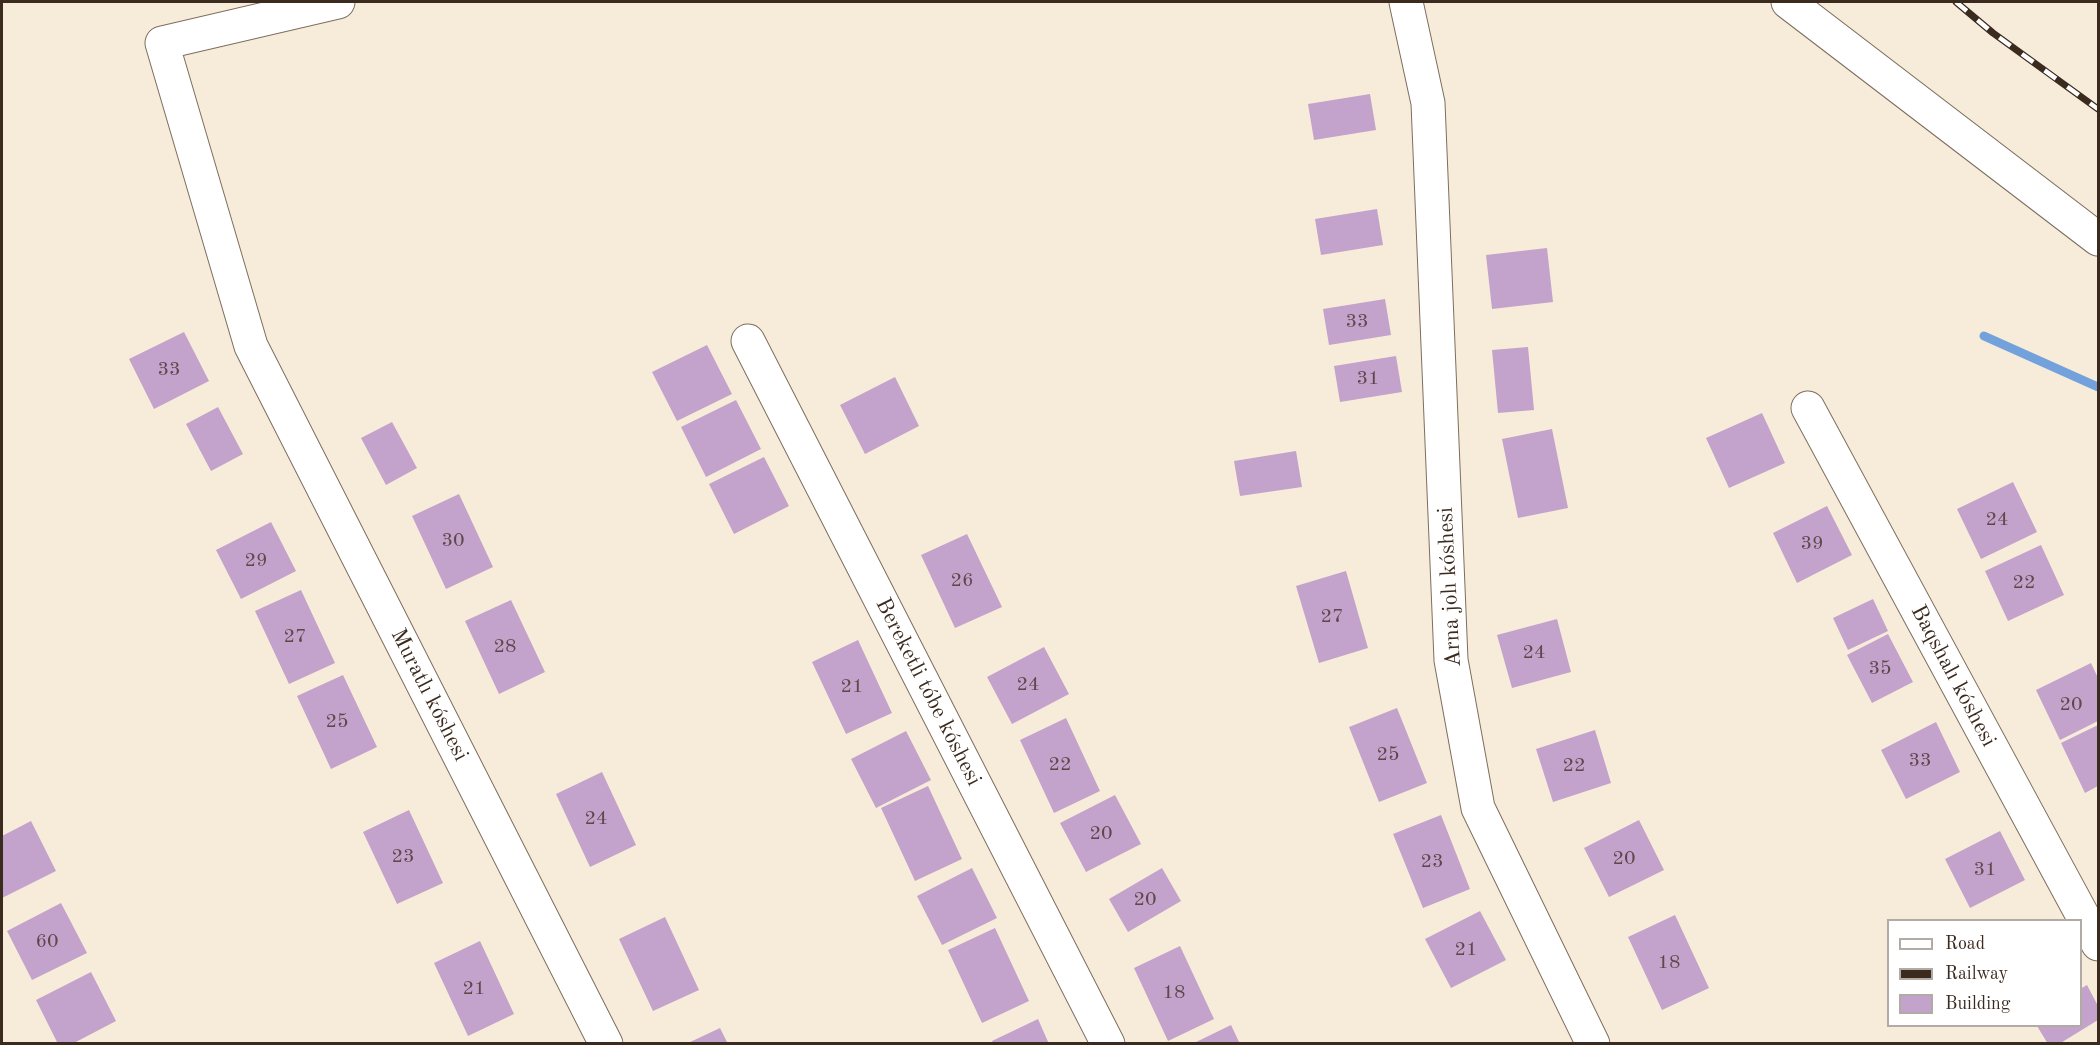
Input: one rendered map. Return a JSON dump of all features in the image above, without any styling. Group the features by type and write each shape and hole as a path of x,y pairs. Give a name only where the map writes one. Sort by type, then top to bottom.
{"street":[{"name":"Muratlı kóshesi","path":"338,2 162,43 251,346 606,1044"},
{"name":"Arna jolı kóshesi","path":"1406,2 1428,103 1451,660 1478,808 1593,1044"},
{"path":"1788,2 2098,239"},
{"name":"Bereketli tóbe kóshesi","path":"748,341 1108,1044"},
{"name":"Baqshalı kóshesi","path":"1808,408 2098,944"}],"building":[{"path":"1370,94 1376,130 1314,140 1308,104"},
{"path":"1377,209 1383,245 1321,255 1315,219"},
{"path":"1547,248 1553,302 1492,309 1486,255"},
{"path":"1385,299 1391,335 1329,345 1323,309"},
{"path":"184,332 209,381 154,409 129,359"},
{"path":"707,345 732,394 677,421 652,372"},
{"path":"1528,347 1534,410 1498,413 1492,350"},
{"path":"1396,356 1402,392 1340,402 1334,366"},
{"path":"895,377 919,426 865,454 840,405"},
{"path":"736,400 761,449 706,477 681,427"},
{"path":"218,407 243,454 211,471 186,424"},
{"path":"1762,413 1785,463 1729,488 1706,438"},
{"path":"392,422 417,468 386,485 361,438"},
{"path":"1552,429 1568,508 1518,518 1502,439"},
{"path":"1296,451 1302,487 1240,496 1234,461"},
{"path":"764,457 789,506 734,534 709,484"},
{"path":"2013,482 2037,532 1981,559 1957,509"},
{"path":"459,494 493,567 446,589 412,516"},
{"path":"1827,506 1852,555 1797,583 1773,533"},
{"path":"271,522 296,571 241,599 216,550"},
{"path":"967,534 1002,607 955,628 921,555"},
{"path":"2041,545 2064,595 2008,621 1985,571"},
{"path":"1346,571 1368,648 1319,663 1296,586"},
{"path":"301,590 335,663 289,684 255,611"},
{"path":"1873,599 1888,631 1848,650 1833,618"},
{"path":"511,600 545,672 499,694 465,621"},
{"path":"1557,619 1571,672 1512,688 1497,635"},
{"path":"1888,634 1913,682 1872,703 1847,655"},
{"path":"858,640 892,713 846,734 812,662"},
{"path":"1044,647 1069,694 1012,724 987,677"},
{"path":"2091,663 2098,678 2098,721 2060,740 2036,690"},
{"path":"343,675 377,747 331,769 297,696"},
{"path":"1397,708 1427,783 1379,802 1349,727"},
{"path":"1066,718 1100,791 1054,813 1020,740"},
{"path":"1936,722 1960,772 1906,799 1881,750"},
{"path":"2098,725 2098,786 2085,793 2061,743"},
{"path":"1595,730 1611,783 1553,802 1536,749"},
{"path":"906,731 931,780 876,808 851,759"},
{"path":"602,772 636,845 590,867 556,794"},
{"path":"928,786 962,859 915,881 881,808"},
{"path":"1115,795 1141,844 1086,872 1060,823"},
{"path":"409,810 443,883 397,904 363,832"},
{"path":"1441,815 1470,889 1423,908 1393,834"},
{"path":"1639,820 1664,870 1609,897 1584,848"},
{"path":"31,821 56,871 2,898 2,836"},
{"path":"2000,831 2025,880 1970,908 1945,859"},
{"path":"972,868 997,918 942,945 917,896"},
{"path":"1162,868 1181,901 1128,932 1109,899"},
{"path":"61,903 87,953 32,980 7,931"},
{"path":"1480,911 1506,960 1451,988 1425,939"},
{"path":"1675,915 1709,988 1662,1010 1628,937"},
{"path":"665,917 699,990 653,1011 619,939"},
{"path":"995,928 1029,1001 982,1023 948,950"},
{"path":"480,941 514,1014 468,1036 434,963"},
{"path":"1180,946 1214,1019 1168,1041 1134,968"},
{"path":"91,972 116,1021 72,1044 58,1044 36,1000"},
{"path":"2087,985 2098,1006 2098,1020 2059,1044 2048,1044 2038,1027 2082,1027 2082,988"},
{"path":"1038,1019 1049,1044 993,1044 992,1041"},
{"path":"1231,1025 1240,1044 1192,1044"},
{"path":"720,1028 728,1044 686,1044"}],"waterway":[{"path":"1984,336 2098,387"}],"railway":[{"path":"1956,2 1993,33 2098,109"}]}
